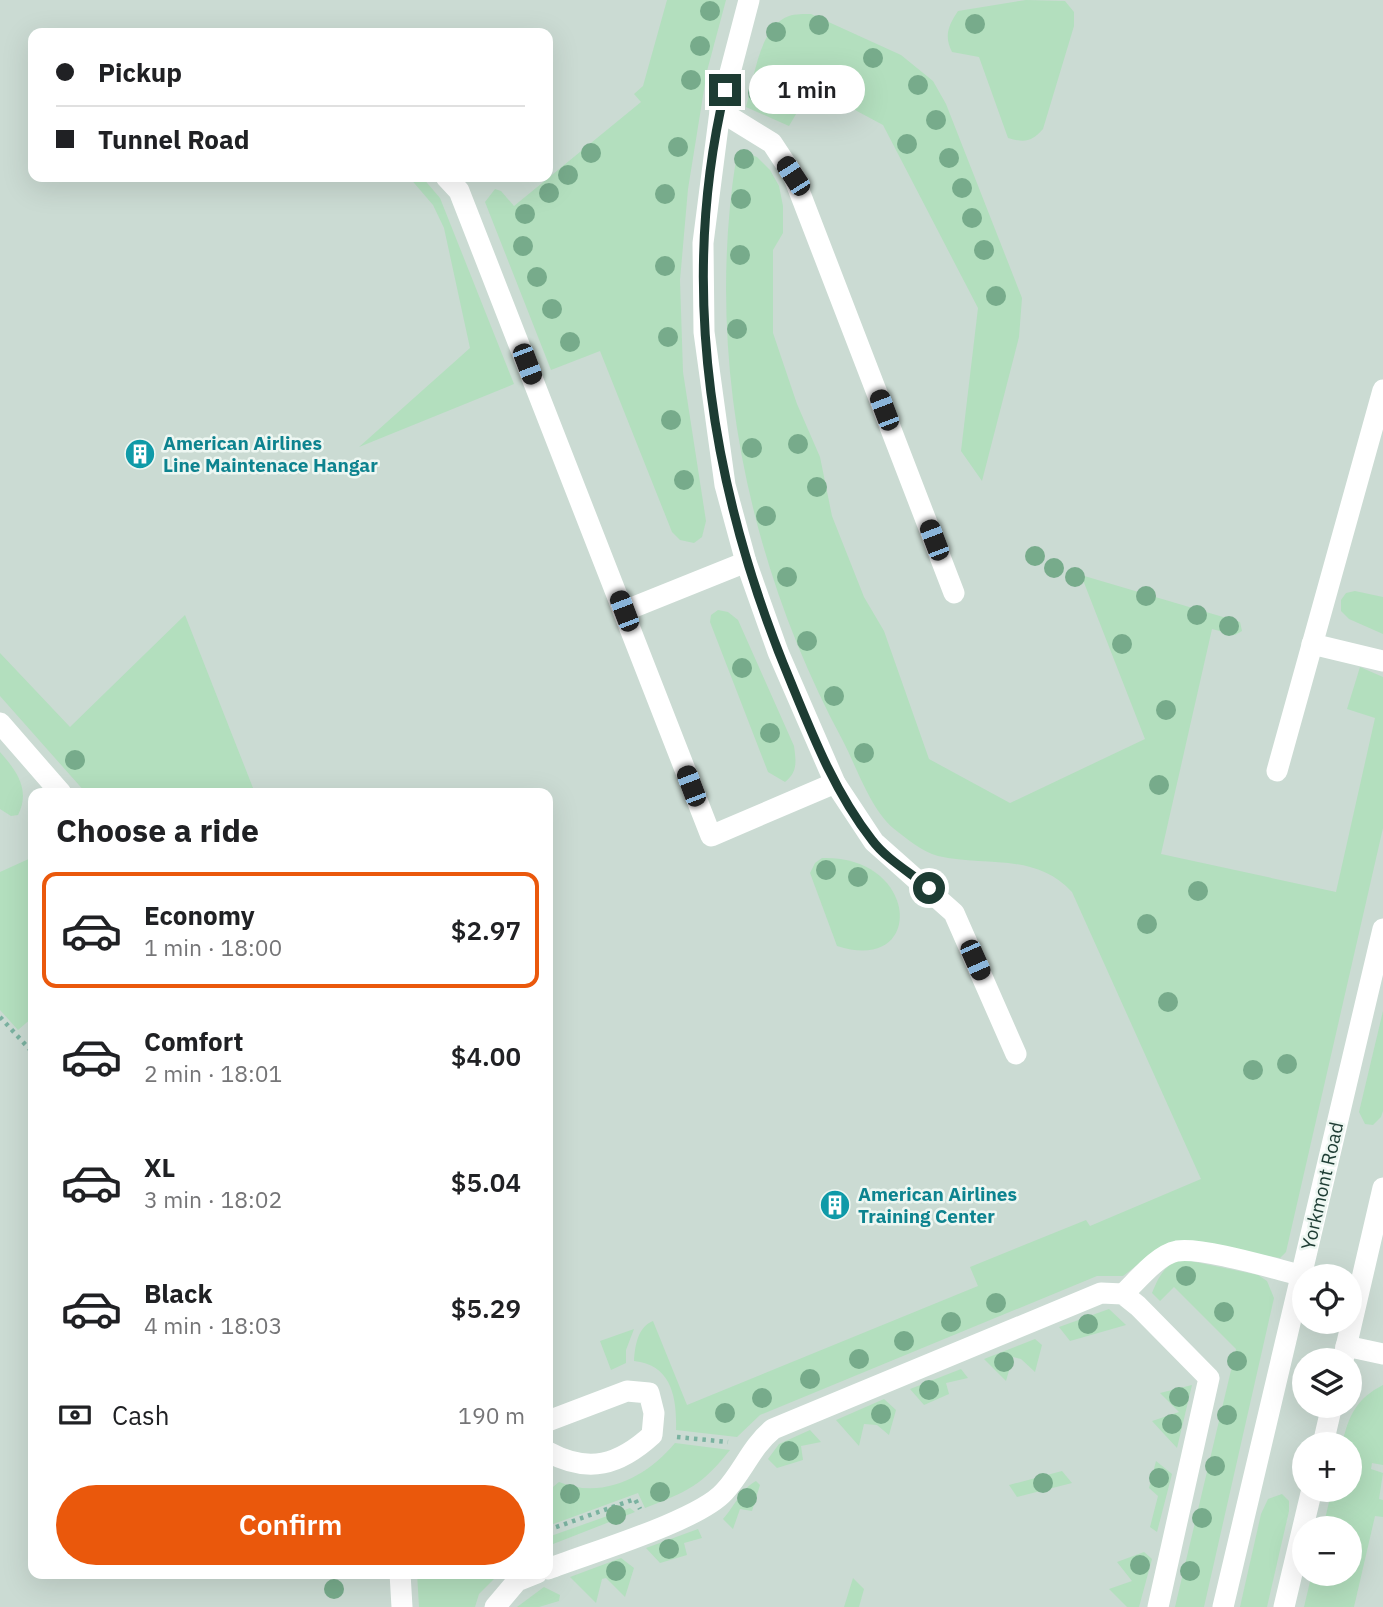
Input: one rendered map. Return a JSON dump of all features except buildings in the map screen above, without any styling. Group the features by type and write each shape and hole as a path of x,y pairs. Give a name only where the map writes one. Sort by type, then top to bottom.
{"street":[{"path":"749,0 720,111 703,243 704,332 725,485 746,562 778,652 835,783 874,842 954,913 1016,1054"},
{"path":"720,111 772,143 793,176 954,593"},
{"path":"451,182 459,191 711,836 835,783"},
{"path":"1278,771 1383,390"},
{"path":"624,611 746,562"},
{"path":"1312,644 1383,660"},
{"path":"0,723 57,788"},
{"name":"Yorkmont Road","path":"1306,1264 1380,957 1383,929"},
{"path":"1361,1264 1383,1188"},
{"path":"1122,1294 1175,1251 1196,1252 1292,1274"},
{"path":"553,1567 698,1512 724,1492 756,1444 773,1429 1077,1301 1101,1293 1122,1294 1209,1378 1158,1607"},
{"name":"Yorkmont Road","path":"1223,1607 1292,1322"},
{"path":"1362,1353 1383,1354"},
{"path":"553,1418 627,1391 649,1393 654,1413 652,1435 632,1453 596,1466 553,1455"},
{"path":"1284,1607 1309,1502"},
{"path":"400,1579 402,1607"},
{"path":"495,1607 517,1581 522,1579"}],"path":[{"path":"0,1017 28,1048"},
{"path":"675,1437 736,1443"},
{"path":"553,1528 635,1499 648,1530"}],"shaded area":[{"path":"0,0 1383,0 1383,1607 0,1607"}],"green space":[{"path":"667,0 726,0 707,71 688,189 680,280 683,372 706,521 702,537 694,543 680,540 672,532 600,351 551,370 485,202 495,189 501,191 514,206 543,182 553,182 553,174 641,102 634,94 643,86"},
{"path":"1026,0 1065,1 1074,12 1074,26 1043,129 1031,139 1019,141 1008,138 979,57 952,52 948,36 958,11"},
{"path":"811,14 901,55 933,81 946,104 1022,298 1019,337 982,481 961,451 978,308 883,125 812,87 789,126 746,107 759,55 771,31 789,16"},
{"path":"746,153 757,157 770,170 779,186 783,206 783,233 773,250 773,333 797,404 820,457 832,516 864,597 884,631 929,759 1010,803 1145,739 1081,575 1240,622 1242,631 1235,635 1212,629 1161,854 1336,892 1375,718 1347,709 1360,667 1383,677 1383,828 1286,1252 1280,1258 1176,1241 1159,1248 1123,1276 1097,1276 760,1415 737,1437 676,1430 675,1406 670,1385 657,1369 634,1361 638,1337 648,1324 653,1321 687,1405 978,1286 970,1267 1086,1220 1090,1226 1201,1179 1072,892 1058,879 1026,866 932,854 893,828 871,799 810,674 782,604 759,532 742,458 731,384 726,309 728,234 736,159"},
{"path":"413,182 426,182 440,198 514,384 359,447 470,348 444,228 433,205"},
{"path":"1355,591 1383,597 1383,634 1349,619 1341,611 1341,600 1346,593"},
{"path":"718,610 728,612 738,620 794,746 794,770 785,782 768,772 710,622 711,615"},
{"path":"185,615 253,788 82,788 0,696 0,653 70,727"},
{"path":"0,752 20,781 23,797 18,815 11,816 0,809"},
{"path":"822,858 854,862 878,875 893,892 900,912 897,930 886,944 866,950 837,946 810,873 815,863"},
{"path":"28,859 28,1021 18,1030 0,1010 0,872"},
{"path":"1383,1011 1383,1111 1373,1125 1365,1124 1359,1112"},
{"path":"1181,1259 1258,1275 1267,1281 1274,1298 1204,1607 1175,1607 1236,1349 1174,1287 1160,1301 1152,1293 1163,1272"},
{"path":"1109,1309 1126,1325 1070,1341 1059,1327"},
{"path":"634,1329 626,1350 626,1363 611,1370 600,1341"},
{"path":"1035,1339 1042,1345 1035,1372 1021,1359 1013,1357 1006,1381 984,1359"},
{"path":"961,1369 968,1378 946,1383 949,1394 924,1405 910,1389"},
{"path":"1192,1385 1177,1448 1152,1421 1179,1412 1160,1393"},
{"path":"1383,1385 1383,1465 1372,1463 1371,1469 1383,1473 1379,1499 1383,1500 1383,1517 1375,1516 1362,1572 1362,1516 1326,1516 1329,1502 1362,1502 1362,1432 1346,1432 1350,1418 1362,1418 1362,1400"},
{"path":"884,1399 896,1410 889,1435 877,1425 864,1424 859,1446 836,1420"},
{"path":"810,1430 821,1442 801,1446 803,1460 777,1468 768,1459 779,1444"},
{"path":"675,1443 730,1450 701,1480 672,1497 645,1508 638,1493 553,1524 553,1487 559,1482 575,1487 607,1487 637,1475"},
{"path":"1156,1461 1172,1474 1157,1532 1150,1527 1158,1496 1149,1488"},
{"path":"1062,1471 1072,1483 1017,1497 1009,1485"},
{"path":"756,1481 760,1485 752,1511 740,1509 733,1529 723,1519 742,1493"},
{"path":"1282,1494 1289,1501 1289,1511 1267,1607 1240,1607 1261,1514 1268,1499"},
{"path":"630,1508 635,1512 553,1544 553,1535"},
{"path":"698,1529 702,1538 684,1543 687,1555 660,1563 646,1548"},
{"path":"1144,1552 1152,1559 1139,1607 1127,1607 1109,1589 1132,1581 1117,1562"},
{"path":"621,1558 634,1568 625,1597 606,1578 602,1579 596,1603 570,1577"},
{"path":"853,1578 864,1589 859,1607 844,1607"},
{"path":"417,1579 494,1579 479,1594 475,1607 419,1607"},
{"path":"1309,1586 1359,1586 1354,1607 1304,1607"},
{"path":"544,1587 560,1595 559,1601 539,1607 517,1607"}],"place":[{"name":"American Airlines Line Maintenace Hangar","path":"140,454"},
{"name":"American Airlines Training Center","path":"835,1205"}],"route":[{"path":"725,90 706,197 703,243 704,332 709,393 725,485 746,562 778,652 835,783 874,842 929,888"}]}
